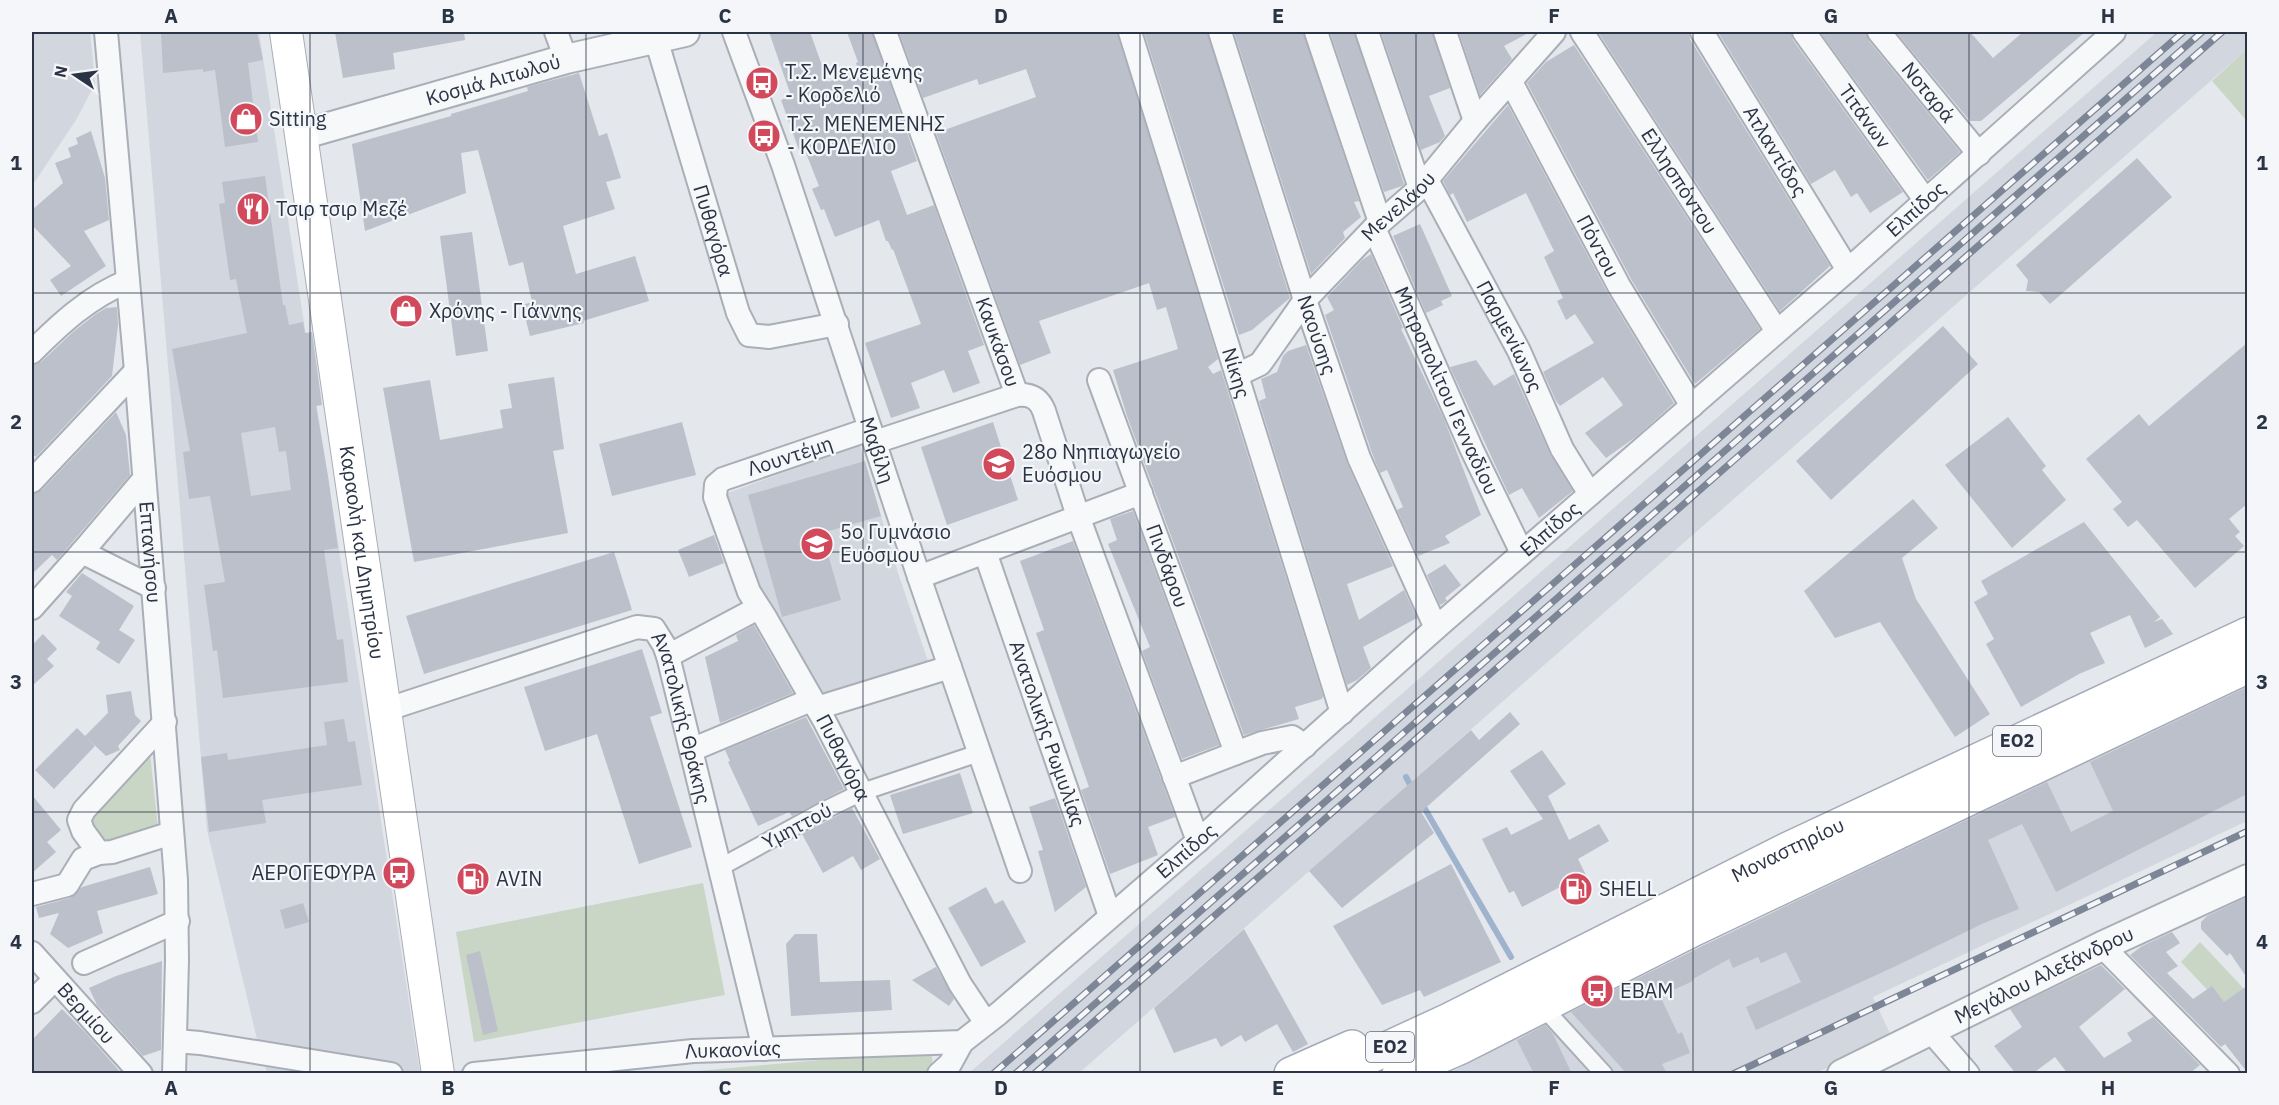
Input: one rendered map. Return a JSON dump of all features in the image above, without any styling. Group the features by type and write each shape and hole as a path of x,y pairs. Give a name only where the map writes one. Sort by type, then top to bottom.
{"main road":[{"name":"Καραολή και Δημητρίου","path":"286,32 438,1074"},
{"name":"Μοναστηρίου","path":"1399,1074 1455,1033 1786,850 2247,634"},
{"name":"Μοναστηρίου","path":"1332,1074 1542,1006 1694,929 2247,666"},
{"path":"1291,1074 1377,1034 1455,1033"},
{"path":"1420,1074 1455,1033"}],"street":[{"name":"Επτανήσου","path":"106,32 165,722 178,921 174,1074"},
{"path":"556,32 566,59"},
{"name":"Κοσμά Αιτωλού","path":"301,135 566,59 649,37 685,32"},
{"name":"Μαβίλη","path":"734,32 783,165 919,577 1020,871"},
{"name":"Καυκάσου","path":"885,32 1017,395 1029,395 1038,400 1042,406 1078,516 1198,841"},
{"name":"Νίκης","path":"1130,32 1342,713"},
{"name":"Ναούσης","path":"1220,32 1305,300 1359,458 1436,628"},
{"name":"Μητροπολίτου Γενναδίου","path":"1316,32 1377,225 1472,450 1522,553"},
{"name":"Παρμενίωνος","path":"1367,32 1424,184 1519,351 1562,449 1590,494"},
{"path":"1445,32 1475,121"},
{"name":"Μενελάου","path":"1237,375 1260,364 1305,300 1377,225 1424,184 1475,121 1554,32"},
{"name":"Ελλησπόντου","path":"1582,32 1777,331"},
{"name":"Ατλαντίδος","path":"1702,32 1848,270"},
{"name":"Τιτάνων","path":"1804,32 1926,201"},
{"name":"Νοταρά","path":"1879,32 1979,154"},
{"name":"Ελπίδος","path":"986,1023 1198,841 1436,628 1848,270 2114,32"},
{"name":"Πυθαγόρα","path":"649,37 738,313 749,334 769,337 837,324"},
{"name":"Πόντου","path":"1511,82 1619,286 1692,406"},
{"path":"32,352 83,305 111,288 128,282"},
{"path":"32,481 136,371"},
{"name":"Πινδάρου","path":"1099,380 1236,753"},
{"name":"Λουντέμη","path":"715,488 721,480 737,474 1017,395"},
{"path":"32,608 144,479"},
{"name":"Πυθαγόρα","path":"715,488 716,500 745,582 758,608 862,792 960,984 986,1023"},
{"path":"919,577 1141,493"},
{"path":"82,552 154,588"},
{"name":"Ανατολικής Ρωμυλίας","path":"985,552 1110,916"},
{"path":"668,656 758,608"},
{"name":"Ανατολικής Θράκης","path":"385,710 637,627 654,629 668,656 764,1048"},
{"path":"691,750 814,704 950,667"},
{"path":"99,853 83,831 79,820 84,810 165,722"},
{"path":"1174,777 1262,743 1292,737 1305,746"},
{"name":"Υμηττού","path":"719,868 862,792 979,753"},
{"path":"32,894 67,885 82,859 172,833"},
{"name":"Μεγάλου Αλεξάνδρου","path":"1842,1074 2102,946 2247,879"},
{"path":"84,963 178,921"},
{"path":"2102,946 2228,1074"},
{"name":"Βερμίου","path":"32,953 141,1074"},
{"path":"32,1002 55,979"},
{"path":"1542,1006 1604,1074"},
{"path":"939,1074 950,1064 962,1042 986,1023"},
{"path":"1930,1030 1968,1074"},
{"path":"175,1041 391,1074"},
{"name":"Λυκαονίας","path":"474,1074 547,1070 693,1051 962,1042"}],"shaded area":[{"path":"32,32 90,32 95,84 76,120 32,186"},
{"path":"140,32 259,32 420,1073 267,1073 256,1035 207,830"},
{"path":"2157,32 2247,32 2247,49 1079,1073 968,1074"},
{"name":"5ο Γυμνάσιο Ευόσμου","path":"860,445 898,573 929,664 821,700 767,607 725,494"},
{"path":"2247,679 2247,821 1873,997 1892,1038 1816,1073 1447,1074 1629,982 2009,798"}],"green space":[{"path":"2247,49 2247,121 2212,81"},
{"path":"150,753 158,828 107,842 95,833 89,817"},
{"path":"703,883 725,995 474,1042 456,932"},
{"path":"2200,942 2247,992 2247,1017 2242,1010 2234,1018 2181,962"},
{"path":"931,1050 933,1066 924,1074 666,1074"}],"building":[{"path":"257,32 263,60 248,63 258,142 225,147 215,70 163,73 161,33"},
{"path":"335,32 464,32 465,40 393,53 395,69 343,78"},
{"path":"769,32 810,32 828,82 858,70 856,63 858,62 847,32 872,32 917,161 891,171 907,215 934,205 984,345 968,351 980,383 953,393 944,370 911,383 920,408 891,418 865,343 921,324 893,249 886,241 879,220 835,237 824,209 821,210 812,189 819,186 804,148 799,150 781,100 791,96"},
{"path":"899,32 1117,32 1218,359 1208,367 1213,374 1221,370 1323,696 1322,699 1295,707 1299,719 1244,735 1127,416 1113,370 1178,349 1166,307 1157,310 1149,283 1039,321 1051,353 1020,365 936,133 1036,97 1026,69 979,85 977,79 923,98"},
{"path":"1144,32 1207,32 1290,298 1252,330 1239,335"},
{"path":"1234,32 1303,32 1359,201 1354,202 1361,217 1343,232 1345,238 1311,274"},
{"path":"1330,32 1354,32 1404,184 1402,186 1384,192"},
{"path":"1381,32 1432,32 1450,88 1429,96 1445,136 1440,142 1421,150"},
{"path":"1459,32 1530,32 1504,46 1512,59 1480,95"},
{"path":"1598,32 1689,32 1690,39 1830,266 1780,311"},
{"path":"1718,32 1791,32 1793,40 1903,192 1870,213 1857,193 1851,197 1835,170 1811,184"},
{"path":"1820,32 1866,32 1869,41 1960,152 1928,180"},
{"path":"1896,32 1970,32 1993,58 2023,32 2085,32 1981,121 1970,121"},
{"path":"1574,45 1760,329 1695,384 1631,279 1527,83 1546,62"},
{"path":"579,73 599,136 607,133 621,178 606,182 615,209 563,226 576,274 635,256 649,301 583,321 584,323 530,336 522,305 532,302 523,262 509,266 478,150 461,153 466,193 365,231 352,144 451,116 451,114 528,91 527,87"},
{"path":"1508,105 1607,292 1674,403 1637,436 1606,458 1585,433 1623,405 1603,377 1560,406 1543,372 1594,343 1575,314 1566,320 1557,301 1563,298 1544,257 1554,251 1526,193 1467,222 1453,193 1450,195 1443,181"},
{"path":"91,131 105,178 109,220 84,231 106,266 61,296 50,280 71,266 32,225 32,210 63,183 55,163 71,157 68,148 78,144 76,138"},
{"path":"2137,158 2172,197 2050,304 2039,292 2026,291 2028,280 2016,265"},
{"path":"265,176 283,305 285,305 289,325 303,322 305,333 312,332 322,405 316,406 338,548 324,550 337,640 343,639 348,682 223,698 217,650 213,651 204,585 225,582 210,496 189,499 183,452 190,451 172,349 247,333 236,279 230,280 219,204 225,203 222,182","holes":["275,427 279,452 286,451 291,490 251,496 241,433"]},
{"path":"1420,224 1452,296 1441,301 1443,305 1426,313 1393,236"},
{"path":"472,232 488,351 456,356 440,236"},
{"path":"1371,254 1403,328 1401,329 1444,419 1481,515 1445,536 1450,543 1418,556 1397,510 1403,507 1387,470 1380,473 1372,453 1325,315 1334,310 1327,297 1362,260"},
{"path":"117,307 118,325 112,376 36,457 32,454 32,365 41,362 96,314 106,308"},
{"path":"1943,326 1978,364 1831,500 1796,461"},
{"path":"2247,343 2247,504 2229,519 2240,532 2235,536 2244,546 2195,588 2137,520 2128,527 2113,509 2122,502 2086,459 2139,414 2149,426"},
{"path":"1306,345 1347,463 1393,566 1347,584 1359,620 1404,590 1417,618 1363,647 1371,668 1347,685 1259,401 1266,398 1261,379 1277,372 1283,356 1288,351"},
{"path":"1476,360 1494,386 1514,374 1550,454 1573,491 1539,518 1522,488 1509,495 1450,367"},
{"path":"554,377 564,449 553,451 568,533 414,562 383,388 430,380 440,440 503,428 500,410 512,408 508,384"},
{"path":"116,412 126,435 130,475 57,560 52,555 32,574 32,494 42,490"},
{"path":"2008,417 2046,466 2042,470 2066,500 2012,548 1945,465"},
{"path":"682,422 696,475 612,496 599,444"},
{"path":"993,422 1018,500 947,525 921,447"},
{"path":"865,461 881,516 822,533 841,600 782,617 748,495"},
{"path":"1913,499 1938,528 1902,558 1916,599 1990,714 1955,737 1880,622 1835,638 1804,591"},
{"path":"1133,511 1219,745 1182,759 1142,651 1150,647 1108,544 1117,540 1110,519"},
{"path":"2084,522 2160,617 2154,622 2162,619 2173,634 2145,648 2130,615 2090,633 2105,663 2079,674 2021,707 1986,644 1994,639 1974,602 1988,594 1981,581"},
{"path":"714,535 724,563 689,577 678,550"},
{"path":"1073,541 1175,817 1148,827 1158,855 1110,874 1081,790 1089,787 1036,633 1044,630 1020,561"},
{"path":"614,552 632,610 424,674 406,616"},
{"path":"1445,564 1461,585 1445,598 1447,601 1440,605 1427,575"},
{"path":"82,573 134,606 119,630 135,640 119,664 96,649 100,642 59,616 72,596 66,592"},
{"path":"754,625 793,693 720,723 705,657 738,641 736,635"},
{"path":"43,634 57,649 47,659 54,666 32,686 32,642 33,644"},
{"path":"642,649 662,713 650,717 692,847 639,864 597,734 545,751 524,687"},
{"path":"2247,687 2247,794 2056,892 2022,824 1988,840 2019,909 1984,923 1756,1030 1746,1007 1801,982 1786,952 1761,963 1758,957 1733,968 1729,959 1693,981 1660,996 1678,1034 1682,1032 1690,1053 1662,1064 1667,1074 1627,1074 1571,1012 1702,946 2047,782 2071,832 2113,811 2090,762"},
{"path":"131,691 135,715 141,721 118,746 120,750 106,756 85,736 108,713 106,695"},
{"path":"1510,712 1520,724 1421,812 1434,833 1342,908 1309,871 1471,730 1479,740"},
{"path":"806,717 844,789 792,816 789,812 758,826 728,762 730,761 725,750"},
{"path":"344,719 348,742 355,741 362,785 262,800 266,823 209,832 201,757 227,753 228,760 327,745 324,722"},
{"path":"77,728 95,746 54,789 35,770"},
{"path":"1542,750 1566,784 1548,796 1569,840 1599,824 1609,841 1578,859 1592,887 1569,899 1562,886 1522,907 1514,891 1509,893 1482,839 1507,827 1511,835 1543,819 1510,771"},
{"path":"960,773 973,813 903,834 890,795"},
{"path":"32,795 61,830 47,842 56,852 32,873"},
{"path":"1055,798 1086,887 1055,912 1038,851 1043,850 1029,807"},
{"path":"852,808 880,859 861,870 853,856 823,873 802,834"},
{"path":"1451,864 1501,962 1424,997 1420,990 1382,1005 1333,926"},
{"path":"150,867 158,894 97,911 103,933 68,948 50,934 59,913 39,918 36,907 70,898 82,887"},
{"path":"986,887 995,904 1003,900 1026,942 981,967 948,908"},
{"path":"2247,897 2247,978 2230,953 2227,956 2201,929 2201,922 2207,916"},
{"path":"303,903 309,922 285,929 280,910"},
{"path":"1244,929 1308,1044 1293,1052 1277,1024 1245,1042 1241,1035 1221,1047 1216,1038 1174,1053 1154,1008"},
{"path":"2172,932 2180,943 2166,952 2178,966 2167,973 2193,999 2212,986 2224,1002 2247,986 2247,1072 2225,1044 2221,1047 2130,955 2142,946"},
{"path":"795,934 817,934 820,982 890,980 892,1010 791,1016 786,944"},
{"path":"480,951 498,1031 483,1035 466,955"},
{"path":"162,961 161,1050 143,1056 97,1005 89,988 116,976"},
{"path":"2101,965 2125,989 2079,1027 2104,1058 2132,1041 2127,1033 2153,1017 2200,1065 2189,1074 2068,1074 2055,1057 2032,1074 2016,1074 1994,1046 2022,1027 2010,1009"},
{"path":"936,967 954,999 949,1006 912,980"},
{"path":"62,1009 122,1074 32,1074 32,1040"},
{"path":"1545,1025 1553,1034 1572,1074 1534,1074 1517,1040"}],"waterway":[{"path":"1406,777 1412,788"},
{"path":"1421,802 1511,957"}],"railway":[{"path":"993,1074 2183,32"},
{"path":"1015,1074 2202,32"},
{"path":"1034,1074 2222,32"},
{"path":"1733,1074 2248,831"}],"place":[{"name":"Τ.Σ. Μενεμένης - Κορδελιό","path":"762,83"},
{"name":"Sitting","path":"246,119"},
{"name":"Τ.Σ. ΜΕΝΕΜΕΝΗΣ - ΚΟΡΔΕΛΙΟ","path":"764,136"},
{"name":"Τσιρ τσιρ Μεζέ","path":"253,209"},
{"name":"Χρόνης - Γιάννης","path":"406,311"},
{"name":"28ο Νηπιαγωγείο Ευόσμου","path":"999,464"},
{"name":"5ο Γυμνάσιο Ευόσμου","path":"817,544"},
{"name":"ΑΕΡΟΓΕΦΥΡΑ","path":"399,873"},
{"name":"AVIN","path":"473,879"},
{"name":"SHELL","path":"1576,889"},
{"name":"ΕΒΑΜ","path":"1597,991"}]}
